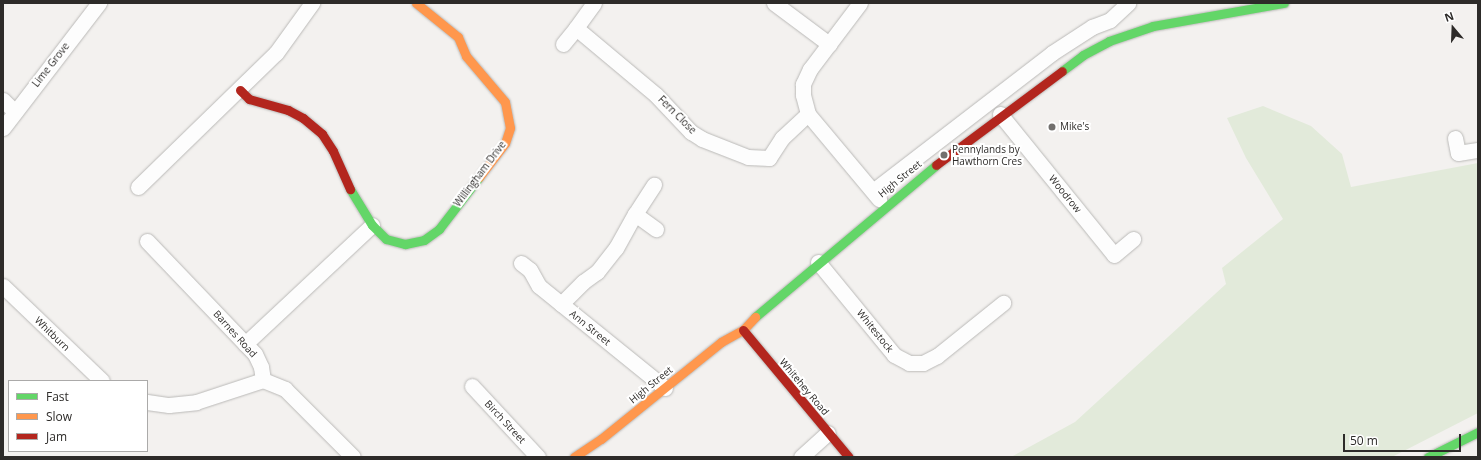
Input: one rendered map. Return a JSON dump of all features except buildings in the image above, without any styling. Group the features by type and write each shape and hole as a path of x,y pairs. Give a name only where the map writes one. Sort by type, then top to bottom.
{"street":[{"name":"Lime Grove","path":"3,128 99,3"},
{"path":"138,187 240,90 276,53 312,3"},
{"name":"Willingham Drive","path":"240,90 249,99 293,112 322,134 333,151 357,204 372,225 386,238 405,244 424,240 439,229 505,143 510,128 509,114 505,102 466,56 458,38 416,3"},
{"path":"563,44 594,3"},
{"path":"774,3 829,44"},
{"path":"860,3 829,44 803,84 808,114 885,205"},
{"path":"874,191 1052,53 1092,27 1110,20 1128,3"},
{"name":"High Street","path":"574,457 601,439 721,342 743,330 763,308 885,205 1000,114 1083,56 1125,35 1182,20 1284,3"},
{"name":"Fern Close","path":"576,28 656,95 691,132 716,146 748,157 768,158 782,138 808,114"},
{"path":"3,100 15,112"},
{"name":"Woodrow","path":"1000,114 1114,255 1133,239"},
{"path":"1455,138 1458,154 1478,150"},
{"path":"561,304 582,282 597,272 616,248 635,214 654,185"},
{"path":"635,214 656,230"},
{"path":"245,344 372,225"},
{"name":"Barnes Road","path":"147,241 255,354 261,368 263,380"},
{"name":"Whitestock","path":"818,262 894,355 908,363 923,363 937,356 1003,303"},
{"name":"Ann Street","path":"521,263 530,270 539,286 665,388"},
{"name":"Whitburn","path":"3,286 101,380"},
{"name":"Whitehey Road","path":"743,330 849,457"},
{"path":"148,402 169,405 196,402 235,391 263,380 285,389 352,457"},
{"name":"Birch Street","path":"472,386 538,457"},
{"path":"1428,457 1478,432"},
{"path":"801,457 828,433"}],"green space":[{"path":"1263,106 1311,126 1342,154 1351,187 1478,163 1478,413 1392,457 1011,457 1075,422 1226,284 1222,268 1283,219 1246,158 1227,118"}],"traffic: fast":[{"path":"1062,71 1083,55 1109,41 1153,26 1284,3"},
{"path":"755,317 936,165"},
{"path":"350,189 372,225 386,239 405,244 424,240 439,229 479,177"},
{"path":"1428,457 1478,432"}],"traffic: slow":[{"path":"416,3 458,37 466,56 505,102 510,128 505,143 479,177"},
{"path":"574,457 601,439 721,342 743,330 755,317"}],"traffic: jam":[{"path":"936,165 1062,71"},
{"path":"240,90 249,99 288,110 303,118 322,134 333,151 350,189"},
{"path":"743,330 849,457"}],"place":[{"name":"Mike's","path":"1052,127"},
{"name":"Pennylands by Hawthorn Cres","path":"944,155"}]}
